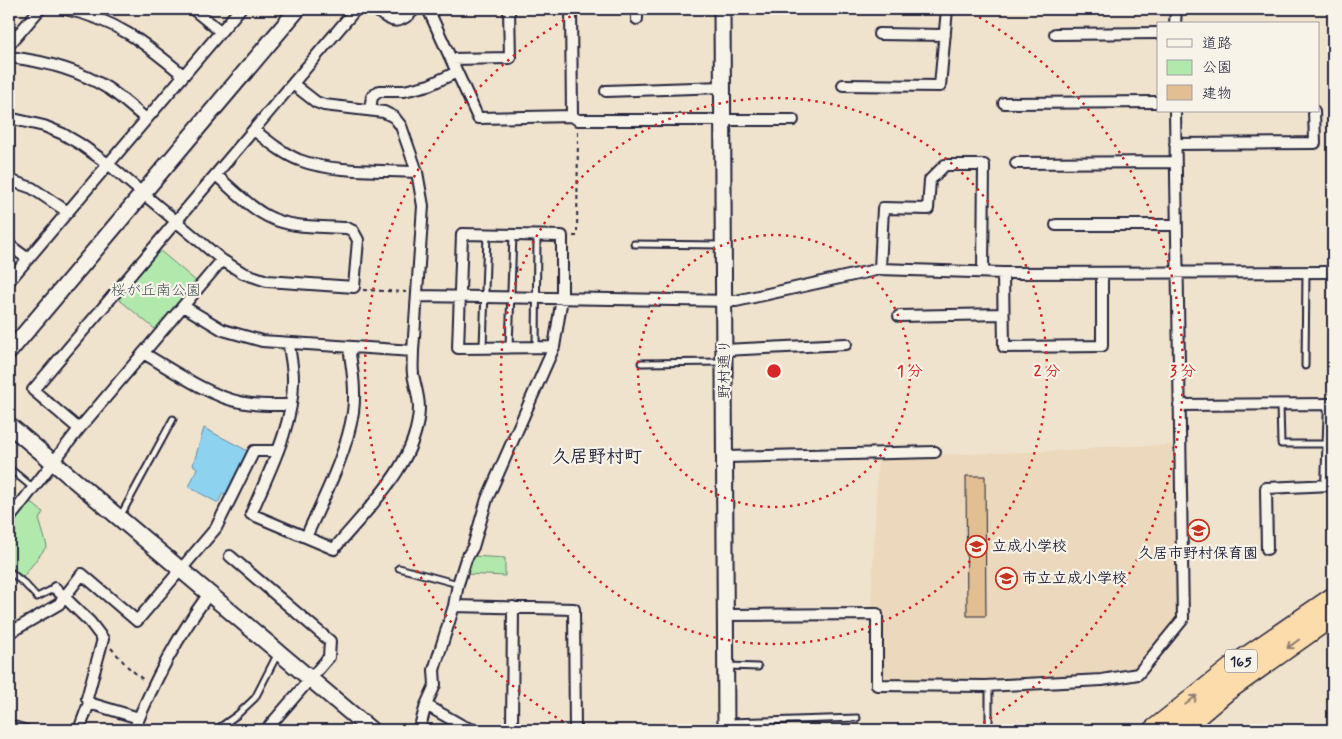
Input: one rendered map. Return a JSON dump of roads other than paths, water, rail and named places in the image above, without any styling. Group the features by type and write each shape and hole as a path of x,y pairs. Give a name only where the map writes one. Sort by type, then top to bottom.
{"highway":[{"name":"165","path":"1153,730 1237,663 1333,597"},
{"name":"165","path":"1181,730 1227,691 1333,616"}],"street":[{"path":"9,45 40,9"},
{"path":"64,9 95,17 129,33 150,47 183,75"},
{"path":"193,9 220,31"},
{"path":"9,281 240,9"},
{"path":"9,352 298,9"},
{"path":"79,429 33,390 356,9"},
{"path":"375,9 386,19 396,21 404,19 414,9"},
{"path":"428,9 478,118 723,118 794,120"},
{"path":"451,59 510,58 509,9"},
{"path":"571,9 575,118"},
{"name":"野村通り","path":"722,9 726,726"},
{"path":"843,85 940,86 947,9"},
{"path":"1175,22 1176,9"},
{"path":"1054,34 1157,33"},
{"path":"879,34 945,34"},
{"path":"9,57 46,63 84,76 109,89 146,119"},
{"path":"370,109 372,97 379,91 404,91 429,85 457,72"},
{"path":"289,344 293,378 291,405 278,451 251,514 334,549 394,477 406,458 415,432 418,398 413,374 413,351 423,206 418,172 398,121 384,112 324,105 316,102 293,84"},
{"path":"606,91 723,88"},
{"path":"1004,103 1157,102"},
{"path":"725,616 877,614 877,685 989,685 1102,680 1138,674 1183,619 1176,272 1175,112"},
{"path":"1175,144 1315,143 1314,112"},
{"path":"9,118 44,126 63,134 108,164 222,260 243,273 258,280 354,287 358,240 353,231 347,228 301,225 276,220 257,210 216,175"},
{"path":"254,130 278,149 299,160 328,168 418,172"},
{"path":"1016,163 1175,162"},
{"path":"880,269 883,208 928,209 930,180 945,165 984,166 983,272"},
{"path":"9,180 32,188 68,212"},
{"path":"1056,225 1176,225"},
{"path":"419,730 426,705 435,685 434,670 466,559 473,547 487,499 554,347 562,298 562,236 462,234 458,348 554,347"},
{"path":"9,246 28,258"},
{"path":"9,519 79,429 222,260"},
{"path":"418,292 460,296 736,301 880,269 1102,273 1333,272"},
{"path":"1003,272 1004,347 1102,346 1102,273"},
{"path":"560,318 575,298"},
{"path":"183,306 223,330 262,341 413,351"},
{"path":"899,316 1003,314"},
{"path":"724,356 846,344"},
{"path":"306,537 348,436 354,410 354,388 349,347"},
{"path":"143,353 230,400 253,404 291,405"},
{"path":"1179,405 1330,404 1330,485 1266,488 1267,549"},
{"path":"9,425 364,728"},
{"path":"9,633 59,604 82,574 137,621 216,528 254,451 278,451"},
{"path":"724,457 935,452"},
{"path":"230,556 330,641 328,657 266,730"},
{"path":"55,588 90,622 103,639 87,698 89,703 79,730"},
{"path":"134,730 152,688 197,610 208,595"},
{"path":"454,606 574,609 574,730"},
{"path":"512,730 513,607"},
{"path":"89,703 139,718"},
{"path":"426,705 463,726 474,730"}],"lane":[{"path":"483,348 488,235"},
{"path":"509,348 513,235"},
{"path":"536,348 538,236"},
{"path":"634,244 724,244"},
{"path":"1305,366 1306,273"},
{"path":"641,363 724,356"},
{"path":"1280,405 1281,444 1329,444"},
{"path":"119,518 173,419"},
{"path":"9,468 32,487"},
{"path":"399,568 458,584"},
{"path":"9,571 37,597 55,588"},
{"path":"216,730 237,715 255,698 278,653"},
{"path":"725,666 758,667"},
{"path":"989,685 989,730"},
{"path":"726,726 857,718"},
{"path":"9,723 32,730"}],"water":[{"path":"204,428 248,451 226,494 223,493 218,503 189,487 197,468 193,465"}],"place":[{"name":"久居市野村保育園","path":"1198,530"},
{"name":"立成小学校","path":"976,546"},
{"name":"市立立成小学校","path":"1006,578"}],"district":[{"name":"久居野村町","path":"597,456"}],"park label":[{"name":"桜が丘南公園","path":"156,290"}]}
